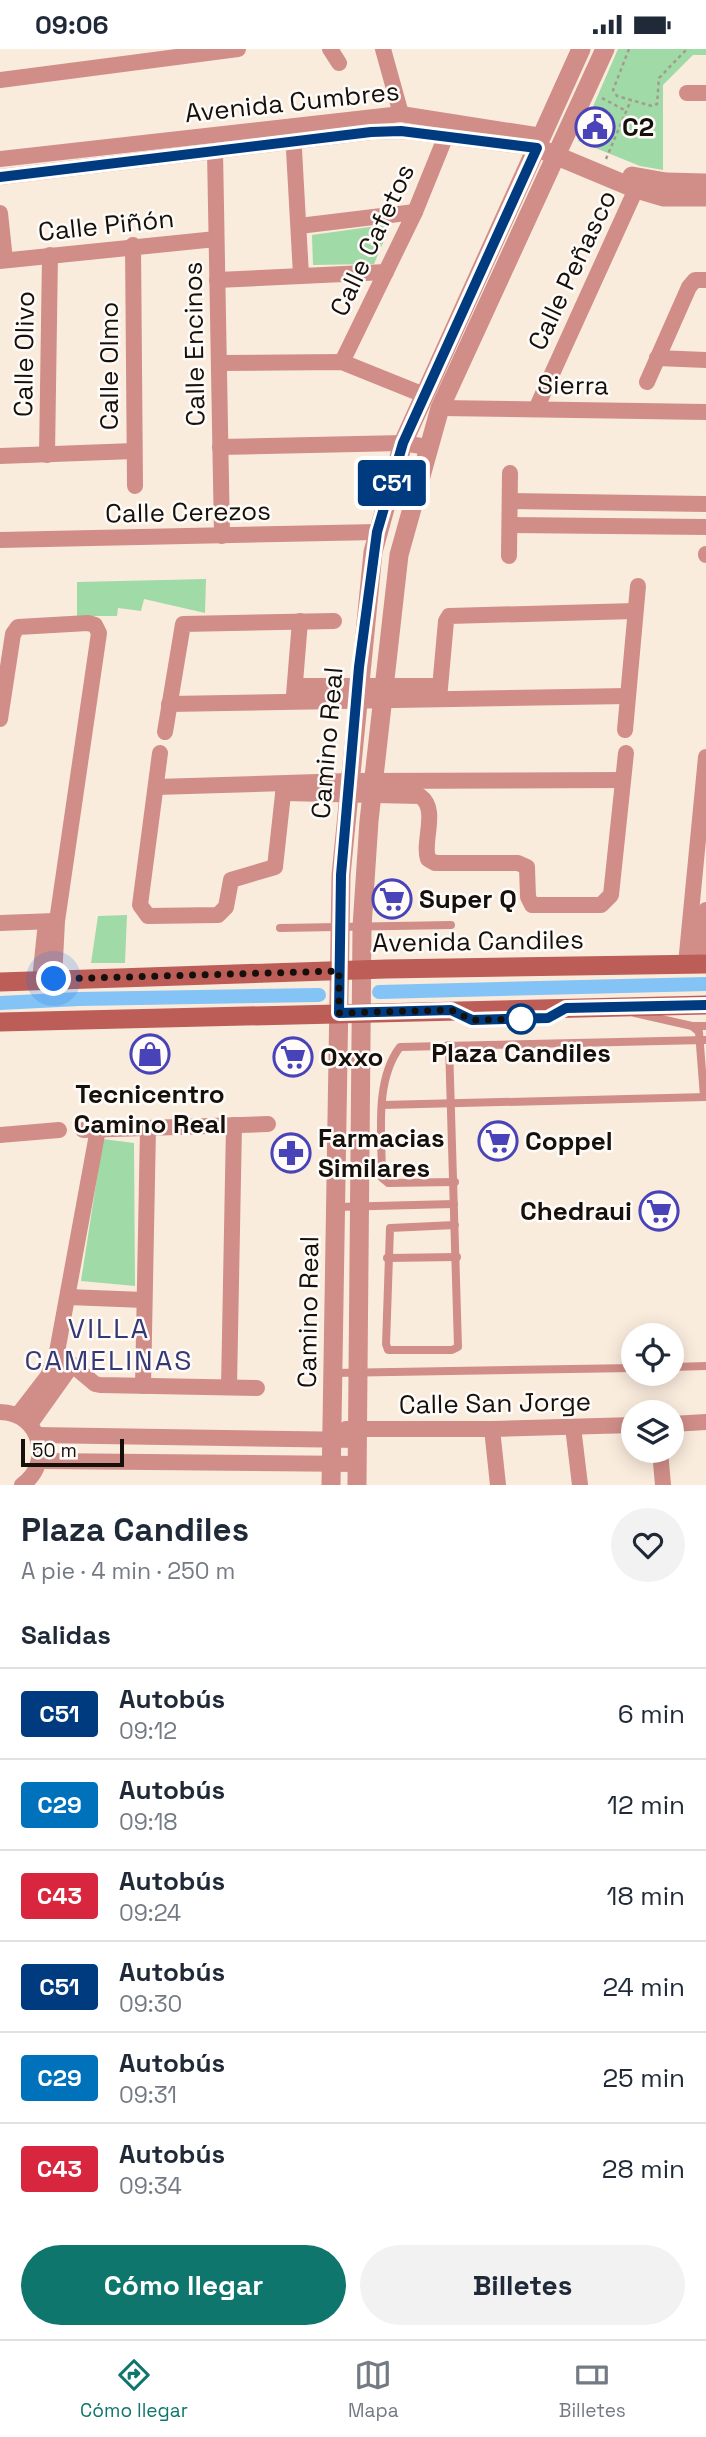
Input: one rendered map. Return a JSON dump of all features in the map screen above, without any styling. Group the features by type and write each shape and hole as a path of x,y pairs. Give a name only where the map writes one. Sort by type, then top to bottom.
{"main road":[{"name":"Avenida Candiles","path":"0,982 362,969 697,964"},
{"path":"0,1022 706,1005"}],"street":[{"path":"0,80 238,49"},
{"path":"383,49 401,114"},
{"name":"Camino Real","path":"331,1485 339,927 357,693 377,532 403,443 424,395 548,145 587,89 605,49"},
{"name":"Camino Real","path":"357,1485 362,927 372,787 399,555 426,447 548,145 576,50"},
{"path":"687,93 706,93"},
{"name":"Avenida Cumbres","path":"0,177 215,151 401,114 548,145 639,179 706,183"},
{"name":"Avenida Cumbres","path":"0,159 293,134 401,131 445,138 548,145 636,189 663,197 706,197"},
{"path":"293,134 301,275"},
{"name":"Calle Cafetos","path":"342,362 415,212 445,138"},
{"name":"Calle Encinos","path":"215,151 222,536"},
{"name":"Calle Peñasco","path":"536,409 636,189"},
{"path":"299,226 415,212"},
{"path":"0,213 2,261"},
{"name":"Calle Piñón","path":"2,261 133,245 216,239"},
{"name":"Calle Olmo","path":"133,245 135,486"},
{"name":"Calle Olivo","path":"47,455 50,255"},
{"path":"217,280 387,272"},
{"path":"647,382 689,287 695,280 706,280"},
{"path":"657,358 706,360"},
{"path":"219,363 342,362 424,395"},
{"name":"Sierra","path":"440,408 706,412"},
{"path":"220,447 403,443 426,447"},
{"path":"0,456 134,451"},
{"path":"509,556 510,473"},
{"path":"510,502 706,504"},
{"path":"510,525 706,527"},
{"name":"Calle Cerezos","path":"0,540 377,532"},
{"path":"625,730 638,586"},
{"path":"440,692 446,621 449,616 635,611"},
{"path":"294,694 300,621"},
{"path":"165,732 183,624 334,621"},
{"path":"0,719 13,634 18,627 88,623 95,625 99,633 52,921 47,979"},
{"path":"169,704 294,694 440,692 628,696"},
{"path":"372,787 425,799 429,808 426,852 428,859 435,863 518,863 527,867 528,897 532,905 601,905 611,895 626,753"},
{"path":"160,754 140,905 148,916 218,915 226,907 231,880 275,867 284,787"},
{"path":"697,964 706,757"},
{"path":"156,787 372,787 623,780"},
{"path":"697,964 706,910"},
{"path":"0,923 52,921"},
{"path":"40,1461 28,1425 57,1352 68,1297 90,1129 268,1124"},
{"path":"229,1387 234,1125"},
{"path":"143,1385 148,1128"},
{"path":"0,1135 59,1130"},
{"path":"68,1297 144,1300"},
{"path":"57,1352 94,1384 257,1388"},
{"path":"28,1425 72,1365"},
{"name":"Calle San Jorge","path":"0,1412 28,1425 333,1434 621,1425"},
{"path":"684,1423 706,1422"},
{"path":"573,1427 580,1485"},
{"path":"492,1429 498,1485"},
{"path":"40,1461 358,1464"},
{"path":"25,1484 40,1461"},
{"path":"661,1463 663,1485"}],"lane":[{"path":"280,928 451,925"},
{"path":"619,1007 645,1018 706,1026"},
{"path":"382,1105 705,1097 703,1040 692,1026"},
{"path":"455,1181 384,1182 382,1105 390,1059 400,1047 703,1040"},
{"path":"449,1045 455,1181 458,1347 395,1352 388,1350 387,1258 390,1228 455,1225"},
{"path":"336,1207 454,1204"},
{"path":"387,1258 457,1257"},
{"path":"684,1367 706,1366"},
{"path":"333,1373 358,1375 621,1368"}],"path":[{"path":"629,49 613,90 617,96 655,106 659,78 687,49"},
{"path":"587,89 626,111"},
{"path":"603,165 631,100"}],"green space":[{"path":"618,49 706,49 706,55 693,55 663,85 663,170 640,166 578,141"},
{"path":"391,224 374,264 313,265 312,235"},
{"path":"206,579 205,613 144,599 141,611 118,608 117,616 77,616 77,582"},
{"path":"127,915 125,963 91,963 98,916"},
{"path":"103,1139 134,1143 135,1286 81,1281"}],"waterway":[{"path":"379,992 706,984"},
{"path":"0,1003 319,995"}],"bus line":[{"name":"C51","path":"0,177 371,132 401,131 537,148 403,443 377,532 359,667 341,875 339,1013 451,1010 472,1020 548,1018 566,1008 706,1005"}],"place":[{"name":"C2","path":"595,127"},
{"name":"Super Q","path":"392,899"},
{"name":"Plaza Candiles","path":"521,1019"},
{"name":"Tecnicentro Camino Real","path":"150,1054"},
{"name":"Oxxo","path":"293,1057"},
{"name":"Coppel","path":"498,1141"},
{"name":"Farmacias Similares","path":"291,1153"},
{"name":"Chedraui","path":"659,1211"}],"district":[{"name":"VILLA CAMELINAS","path":"109,1344"}],"route":[{"path":"54,979 339,971 339,1013 451,1010 472,1020 527,1019 521,1019"}]}
